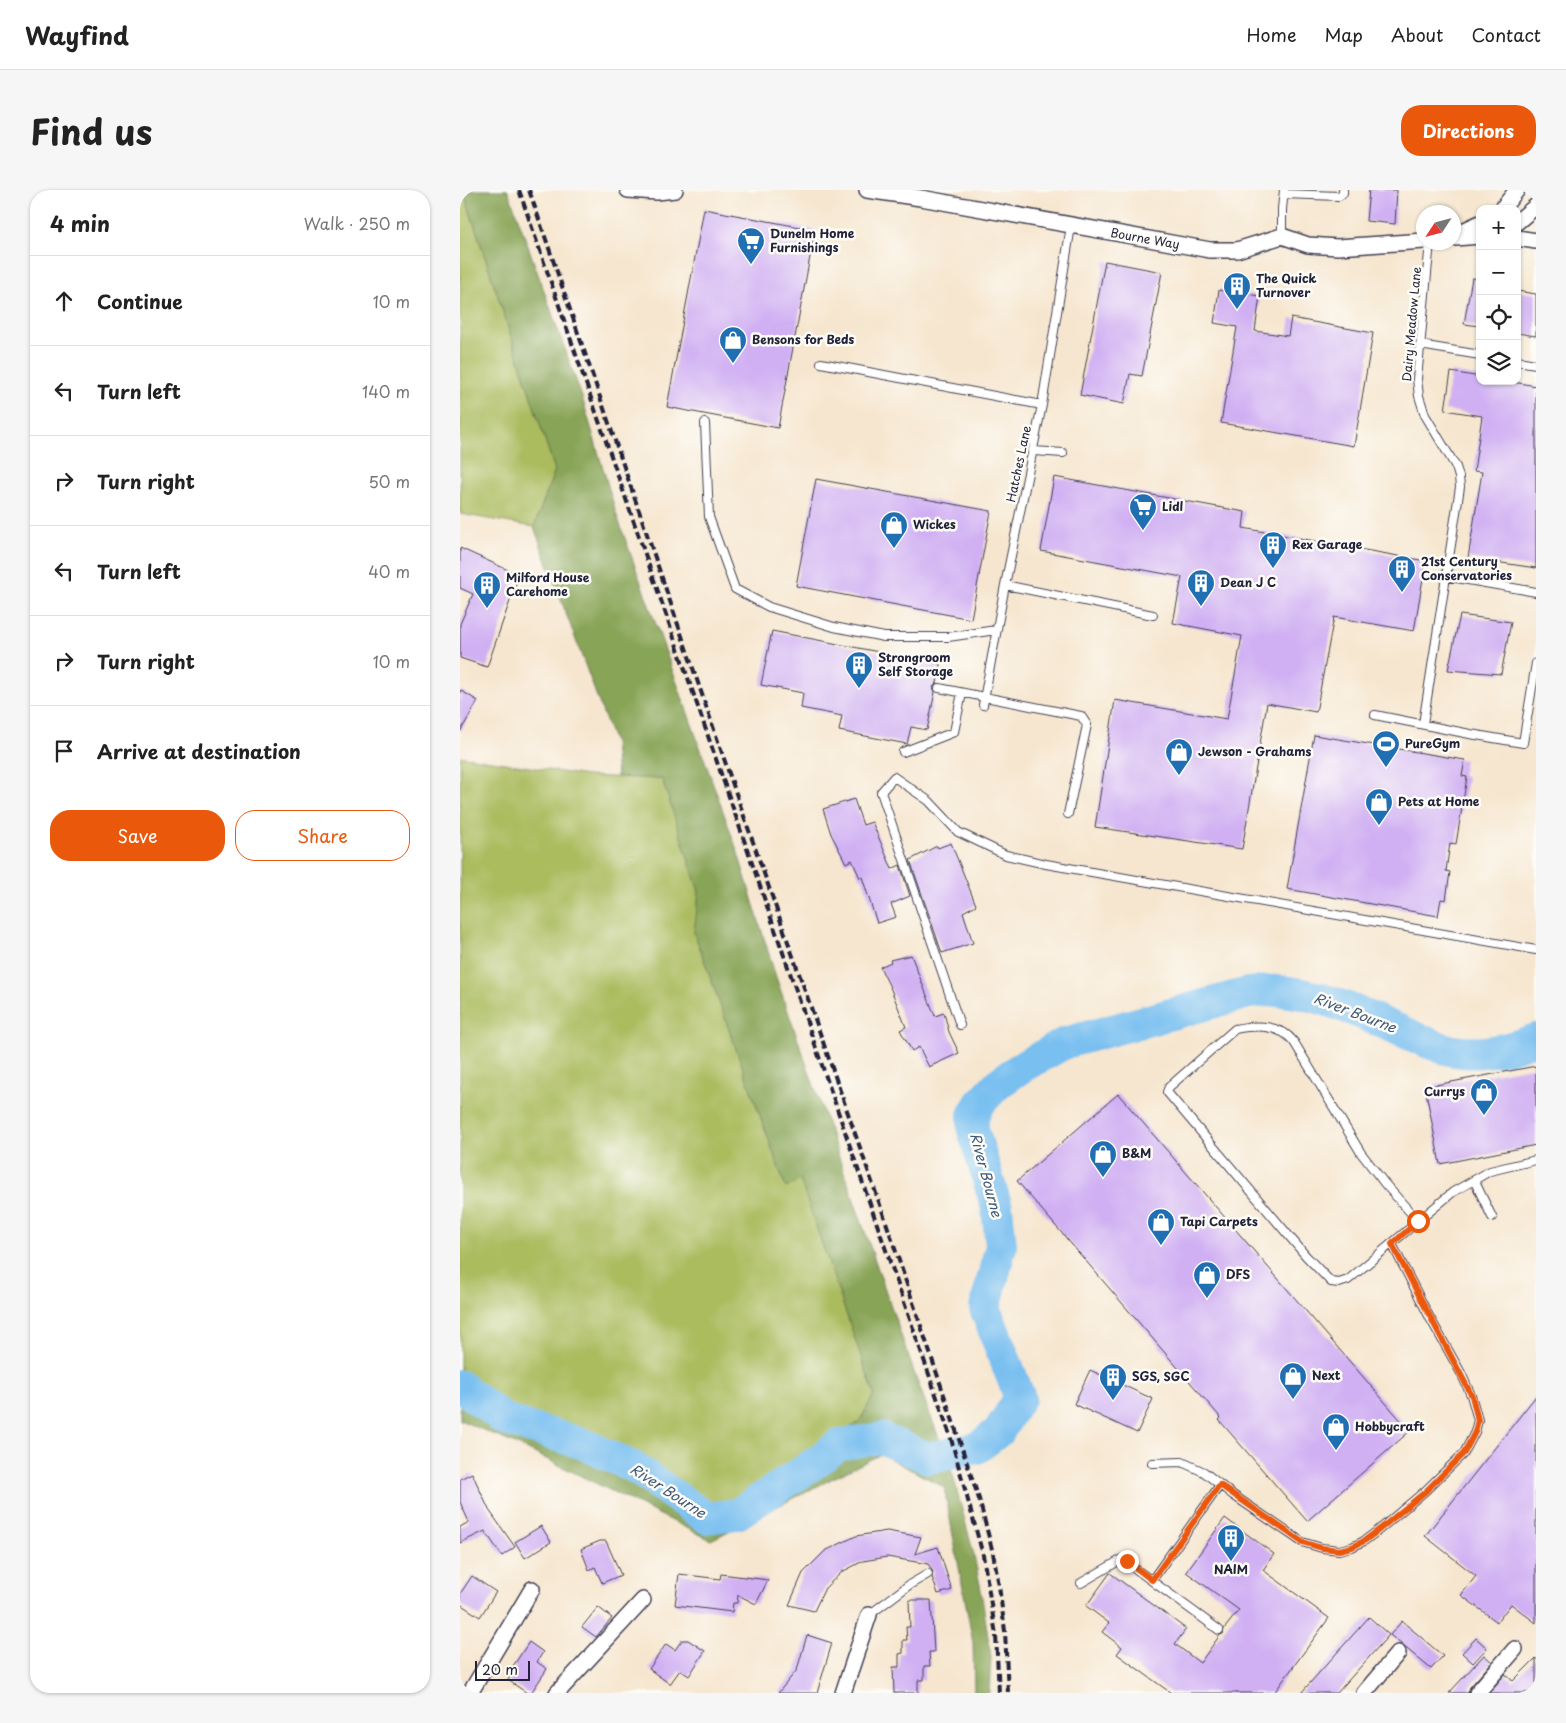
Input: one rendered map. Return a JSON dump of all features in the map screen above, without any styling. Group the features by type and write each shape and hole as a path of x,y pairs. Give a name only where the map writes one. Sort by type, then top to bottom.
{"street":[{"path":"628,190 634,192 658,192 675,190"},
{"name":"Bourne Way","path":"867,190 1218,251 1237,250 1282,236"},
{"path":"1505,205 1517,190"},
{"path":"1521,219 1536,206"},
{"path":"1461,233 1476,225"},
{"path":"1282,236 1308,245 1338,247 1416,242"},
{"path":"1461,237 1476,236"},
{"path":"1521,239 1536,241"},
{"path":"470,1693 532,1588"},
{"path":"556,1693 643,1600"},
{"path":"843,1693 868,1615"},
{"path":"1477,1693 1515,1649"},
{"path":"1364,1693 1398,1653"}],"lane":[{"path":"1282,236 1284,192 1338,196 1343,193 1343,190"},
{"name":"Hatches Lane","path":"983,702 996,630 1034,451 1071,226"},
{"name":"Dairy Meadow Lane","path":"1423,724 1460,488 1459,476 1451,457 1425,415 1419,396 1417,379 1429,250"},
{"path":"1420,345 1476,354"},
{"path":"1521,362 1536,364"},
{"path":"821,363 1042,405"},
{"path":"705,423 709,517 735,589 769,607 834,627 884,637 948,637 996,630"},
{"path":"1034,451 1064,453"},
{"path":"1445,576 1536,592"},
{"path":"1005,586 1153,615"},
{"path":"1375,715 1470,734 1523,742 1536,663"},
{"path":"939,688 962,693 983,702 1062,711 1081,716 1087,725 1068,814"},
{"path":"903,752 954,732 962,693"},
{"path":"960,1025 881,792 894,777 929,801 958,832 1006,855 1066,868 1536,950"},
{"path":"1418,1221 1385,1184 1361,1152 1294,1042 1282,1031 1273,1028 1248,1026 1236,1028 1168,1087 1167,1092 1330,1282 1339,1283 1348,1280 1453,1192 1490,1171 1536,1160"},
{"path":"1474,1180 1492,1217"},
{"path":"1152,1463 1182,1462 1204,1472 1302,1542 1322,1548 1339,1550 1352,1547 1364,1541 1425,1492 1464,1453 1475,1432 1478,1420 1472,1396 1392,1244"},
{"path":"1152,1580 1220,1485"},
{"path":"1081,1583 1122,1559 1219,1630"},
{"path":"868,1615 908,1585 928,1574"}],"green space":[{"path":"460,190 463,190 555,470 534,527 460,514"},
{"path":"463,190 508,190 582,397 617,516 737,850 776,977 915,1375 953,1475 981,1590 991,1657 989,1693 974,1693 973,1643 944,1487 881,1454 711,1540 524,1448 460,1420 460,1389 466,1377 515,1410 706,1503 724,1503 751,1493 860,1421 874,1394 800,1180 786,1188 694,932 699,892 662,779 617,777 614,743 534,527 555,470"},
{"path":"460,756 587,776 662,779 700,892 694,932 786,1187 800,1179 874,1394 860,1421 751,1493 724,1503 706,1503 515,1410 460,1373"}],"building":[{"path":"1369,190 1397,190 1395,224 1366,221"},
{"path":"704,209 815,230 778,428 667,407"},
{"path":"1105,261 1162,272 1142,376 1130,374 1124,404 1080,395"},
{"path":"1472,278 1476,278 1476,326 1464,324"},
{"path":"1219,290 1260,296 1255,331 1288,336 1291,318 1373,333 1354,446 1221,423 1237,327 1214,323"},
{"path":"1521,292 1536,294 1536,336 1521,334"},
{"path":"1451,372 1476,376 1476,385 1521,385 1521,383 1536,386 1536,568 1468,558 1482,472 1474,471 1482,416 1445,410"},
{"path":"1054,477 1245,512 1243,528 1426,561 1414,631 1334,617 1316,712 1267,703 1242,849 1095,827 1115,700 1227,719 1242,636 1173,623 1182,577 1041,551"},
{"name":"Wickes","path":"816,479 991,511 971,619 796,586"},
{"name":"Milford House Carehome","path":"460,548 519,575 487,667 460,658 460,624 473,594 460,588"},
{"path":"1460,615 1511,622 1501,674 1448,670"},
{"name":"Strongroom Self Storage","path":"772,631 940,664 937,683 933,687 935,692 927,730 911,727 907,744 839,731 842,716 801,708 803,693 761,685"},
{"path":"460,690 478,701 460,732"},
{"path":"1314,735 1465,760 1462,776 1467,777 1456,844 1450,843 1446,871 1450,872 1446,900 1441,899 1438,916 1287,889"},
{"path":"854,799 863,825 872,822 892,869 900,865 910,896 891,904 896,917 877,923 862,877 860,878 852,860 846,863 831,834 823,809"},
{"path":"951,843 976,905 963,912 973,943 942,953 910,860 937,846 938,848"},
{"path":"911,955 935,1016 944,1013 949,1032 959,1053 929,1067 919,1047 912,1051 900,1030 906,1027 880,967 891,962 890,960"},
{"name":"Currys","path":"1536,1066 1536,1145 1440,1164 1425,1087"},
{"path":"1118,1094 1410,1431 1307,1521 1017,1181"},
{"name":"SGS, SGC","path":"1090,1370 1153,1399 1137,1433 1074,1404"},
{"path":"1536,1396 1536,1623 1511,1604 1497,1622 1461,1595 1476,1576 1425,1536"},
{"path":"472,1473 489,1510 515,1547 502,1556 485,1531 460,1543 460,1527 469,1522 460,1502 460,1479"},
{"path":"1225,1518 1274,1554 1263,1570 1329,1618 1274,1693 1171,1693 1117,1654 1122,1647 1102,1632 1109,1623 1086,1606 1110,1573 1186,1629 1175,1644 1200,1663 1239,1610 1186,1572"},
{"path":"541,1526 551,1542 525,1558 515,1542"},
{"path":"887,1531 921,1537 915,1554 938,1547 952,1590 938,1594 932,1577 933,1572 928,1564 887,1557 863,1561 842,1572 825,1588 814,1611 789,1605 803,1573 825,1551 856,1536"},
{"path":"600,1541 606,1541 621,1575 602,1583 595,1567 589,1570 581,1549"},
{"path":"679,1574 720,1579 721,1574 768,1580 756,1604 738,1595 737,1603 733,1603 732,1612 675,1605"},
{"path":"472,1576 496,1592 480,1617 460,1604 460,1594"},
{"path":"909,1600 931,1600 934,1652 929,1652 930,1666 924,1666 924,1680 918,1680 918,1693 894,1693 893,1667 899,1667 899,1654 903,1653 903,1640 907,1640 906,1627 910,1627"},
{"path":"598,1607 612,1618 596,1637 582,1627"},
{"path":"1369,1617 1389,1635 1337,1693 1301,1693"},
{"path":"1402,1621 1443,1656 1431,1669 1390,1635"},
{"path":"807,1635 832,1643 817,1693 778,1693 797,1670"},
{"path":"1476,1638 1487,1648 1473,1663 1462,1653"},
{"path":"682,1640 688,1640 705,1651 689,1676 680,1670 670,1684 649,1669 666,1644 675,1650"},
{"path":"529,1642 543,1652 537,1662 547,1669 531,1693 527,1693 508,1680 516,1668 513,1666"},
{"path":"1484,1655 1492,1662 1470,1687 1468,1693 1449,1693"},
{"path":"1536,1658 1536,1693 1489,1693 1505,1674 1513,1681"}],"waterway":[{"name":"River Bourne","path":"460,1386 505,1420 584,1444 635,1468 707,1518 737,1514 805,1470 839,1445 881,1438 928,1458 977,1448 998,1432 1020,1398 985,1308 1001,1246 997,1208 973,1130 973,1115 980,1103 999,1083 1022,1067 1065,1043 1248,993 1266,991 1294,993 1324,1000 1354,1010 1433,1045 1454,1051 1475,1053 1496,1051 1536,1039"}],"railway":[{"path":"519,190 950,1435 983,1555 996,1635 999,1693"},
{"path":"529,190 732,782 885,1219 979,1499 993,1553 999,1586 1005,1631 1008,1693"}],"place":[{"name":"Dunelm Home Furnishings","path":"751,265"},
{"name":"The Quick Turnover","path":"1237,310"},
{"name":"Bensons for Beds","path":"733,364"},
{"name":"Lidl","path":"1143,531"},
{"name":"Wickes","path":"894,549"},
{"name":"Rex Garage","path":"1273,569"},
{"name":"21st Century Conservatories","path":"1402,593"},
{"name":"Dean J C","path":"1201,607"},
{"name":"Milford House Carehome","path":"487,609"},
{"name":"Strongroom Self Storage","path":"859,689"},
{"name":"PureGym","path":"1386,768"},
{"name":"Jewson - Grahams","path":"1179,776"},
{"name":"Pets at Home","path":"1379,826"},
{"name":"Currys","path":"1484,1116"},
{"name":"B&M","path":"1103,1178"},
{"name":"Tapi Carpets","path":"1161,1246"},
{"name":"DFS","path":"1207,1299"},
{"name":"Next","path":"1293,1400"},
{"name":"SGS, SGC","path":"1113,1401"},
{"name":"Hobbycraft","path":"1336,1451"},
{"name":"NAIM","path":"1231,1562"}],"route":[{"path":"1127,1561 1152,1580 1220,1485 1273,1524 1302,1542 1322,1548 1339,1550 1352,1547 1380,1529 1425,1492 1464,1453 1475,1432 1478,1420 1472,1396 1392,1244 1418,1221"}]}
